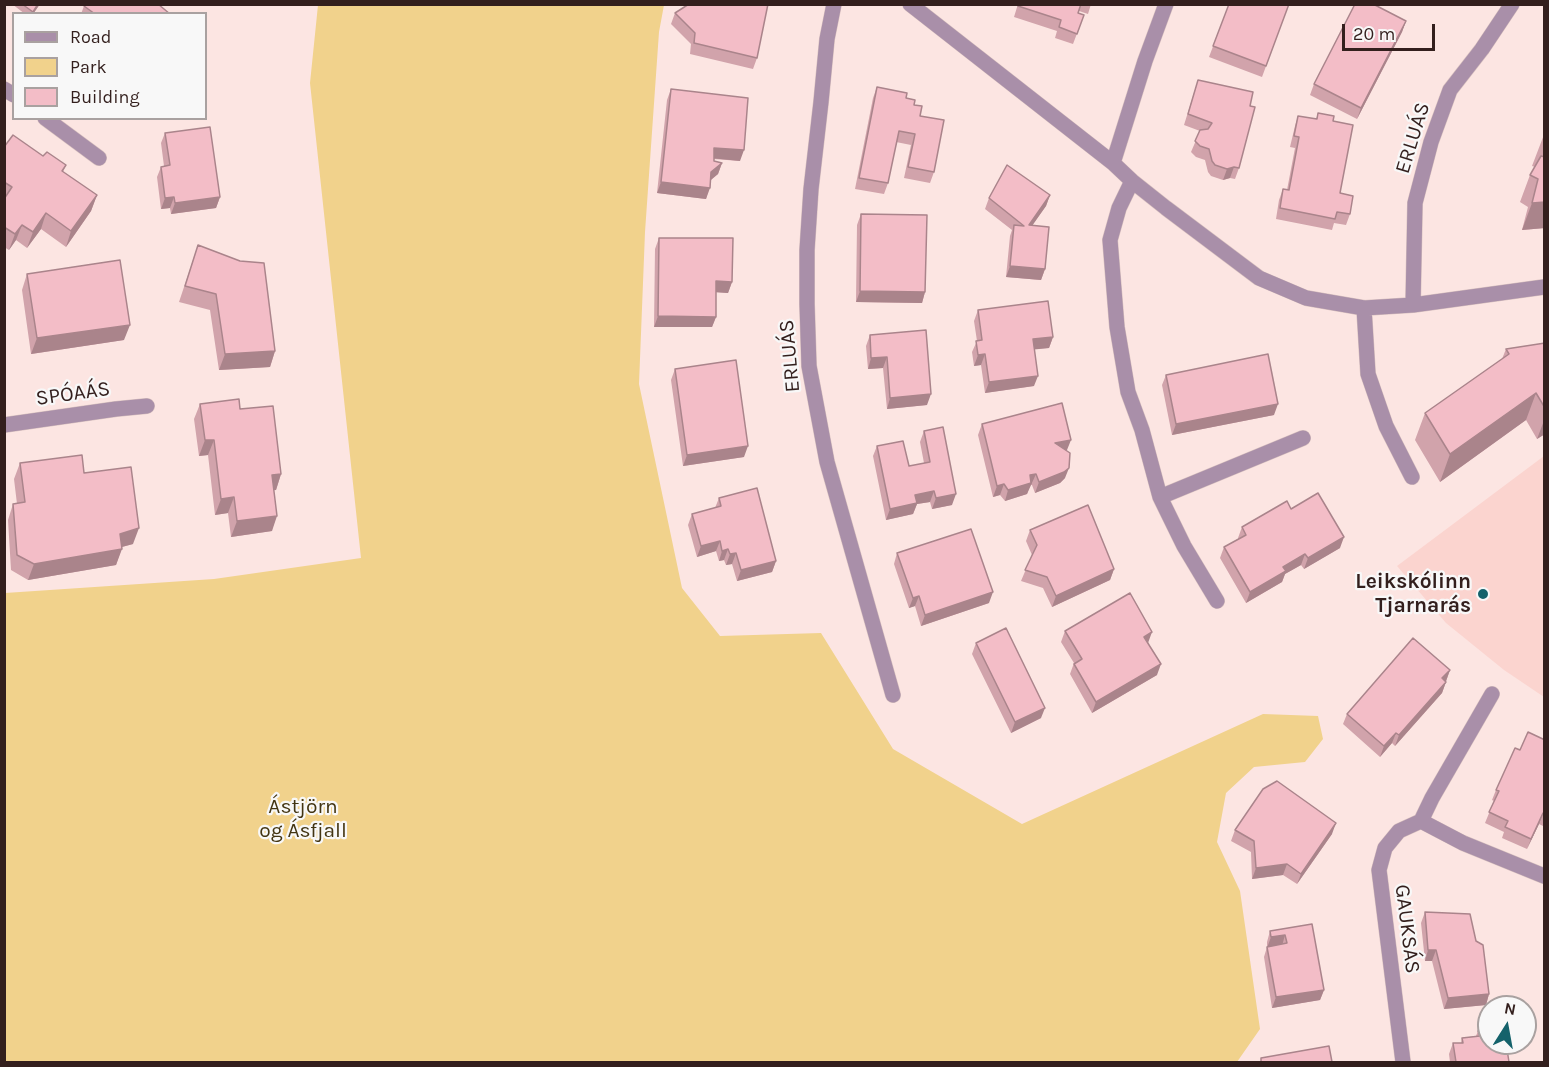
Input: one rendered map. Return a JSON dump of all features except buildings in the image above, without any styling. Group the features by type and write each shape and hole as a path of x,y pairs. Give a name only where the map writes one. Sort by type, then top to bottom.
{"street":[{"name":"ERLUÁS","path":"834,4 827,39 811,189 807,250 809,366 826,462 893,695"},
{"path":"910,4 1113,163 1132,181 1259,278 1306,298 1364,308 1545,287"},
{"path":"1113,163 1166,4"},
{"name":"ERLUÁS","path":"1413,304 1415,203 1431,142 1450,90 1482,49 1512,4"},
{"path":"48,120 99,158"},
{"path":"1132,181 1119,208 1110,240 1117,327 1128,392 1142,429 1160,498 1184,546 1217,601"},
{"path":"1364,308 1368,374 1386,426 1412,477"},
{"name":"SPÓAÁS","path":"4,425 147,406"},
{"path":"1160,498 1303,438"},
{"path":"1492,694 1421,821 1463,843 1545,876"},
{"name":"GAUKSÁS","path":"1403,1062 1379,870 1385,848 1399,831 1421,821"}],"shaded area":[{"name":"Leikskólinn Tjarnarás","path":"1544,456 1544,697 1504,670 1446,623 1397,566"}],"green space":[{"name":"Ástjörn og Ásfjall","path":"318,5 664,5 659,32 645,232 639,384 682,588 720,636 821,633 893,749 1022,824 1263,714 1318,716 1323,739 1305,762 1254,767 1226,793 1217,842 1240,891 1260,1029 1237,1062 5,1062 5,593 214,579 361,558 310,83"}],"place":[{"name":"Leikskólinn Tjarnarás","path":"1483,594"}]}
